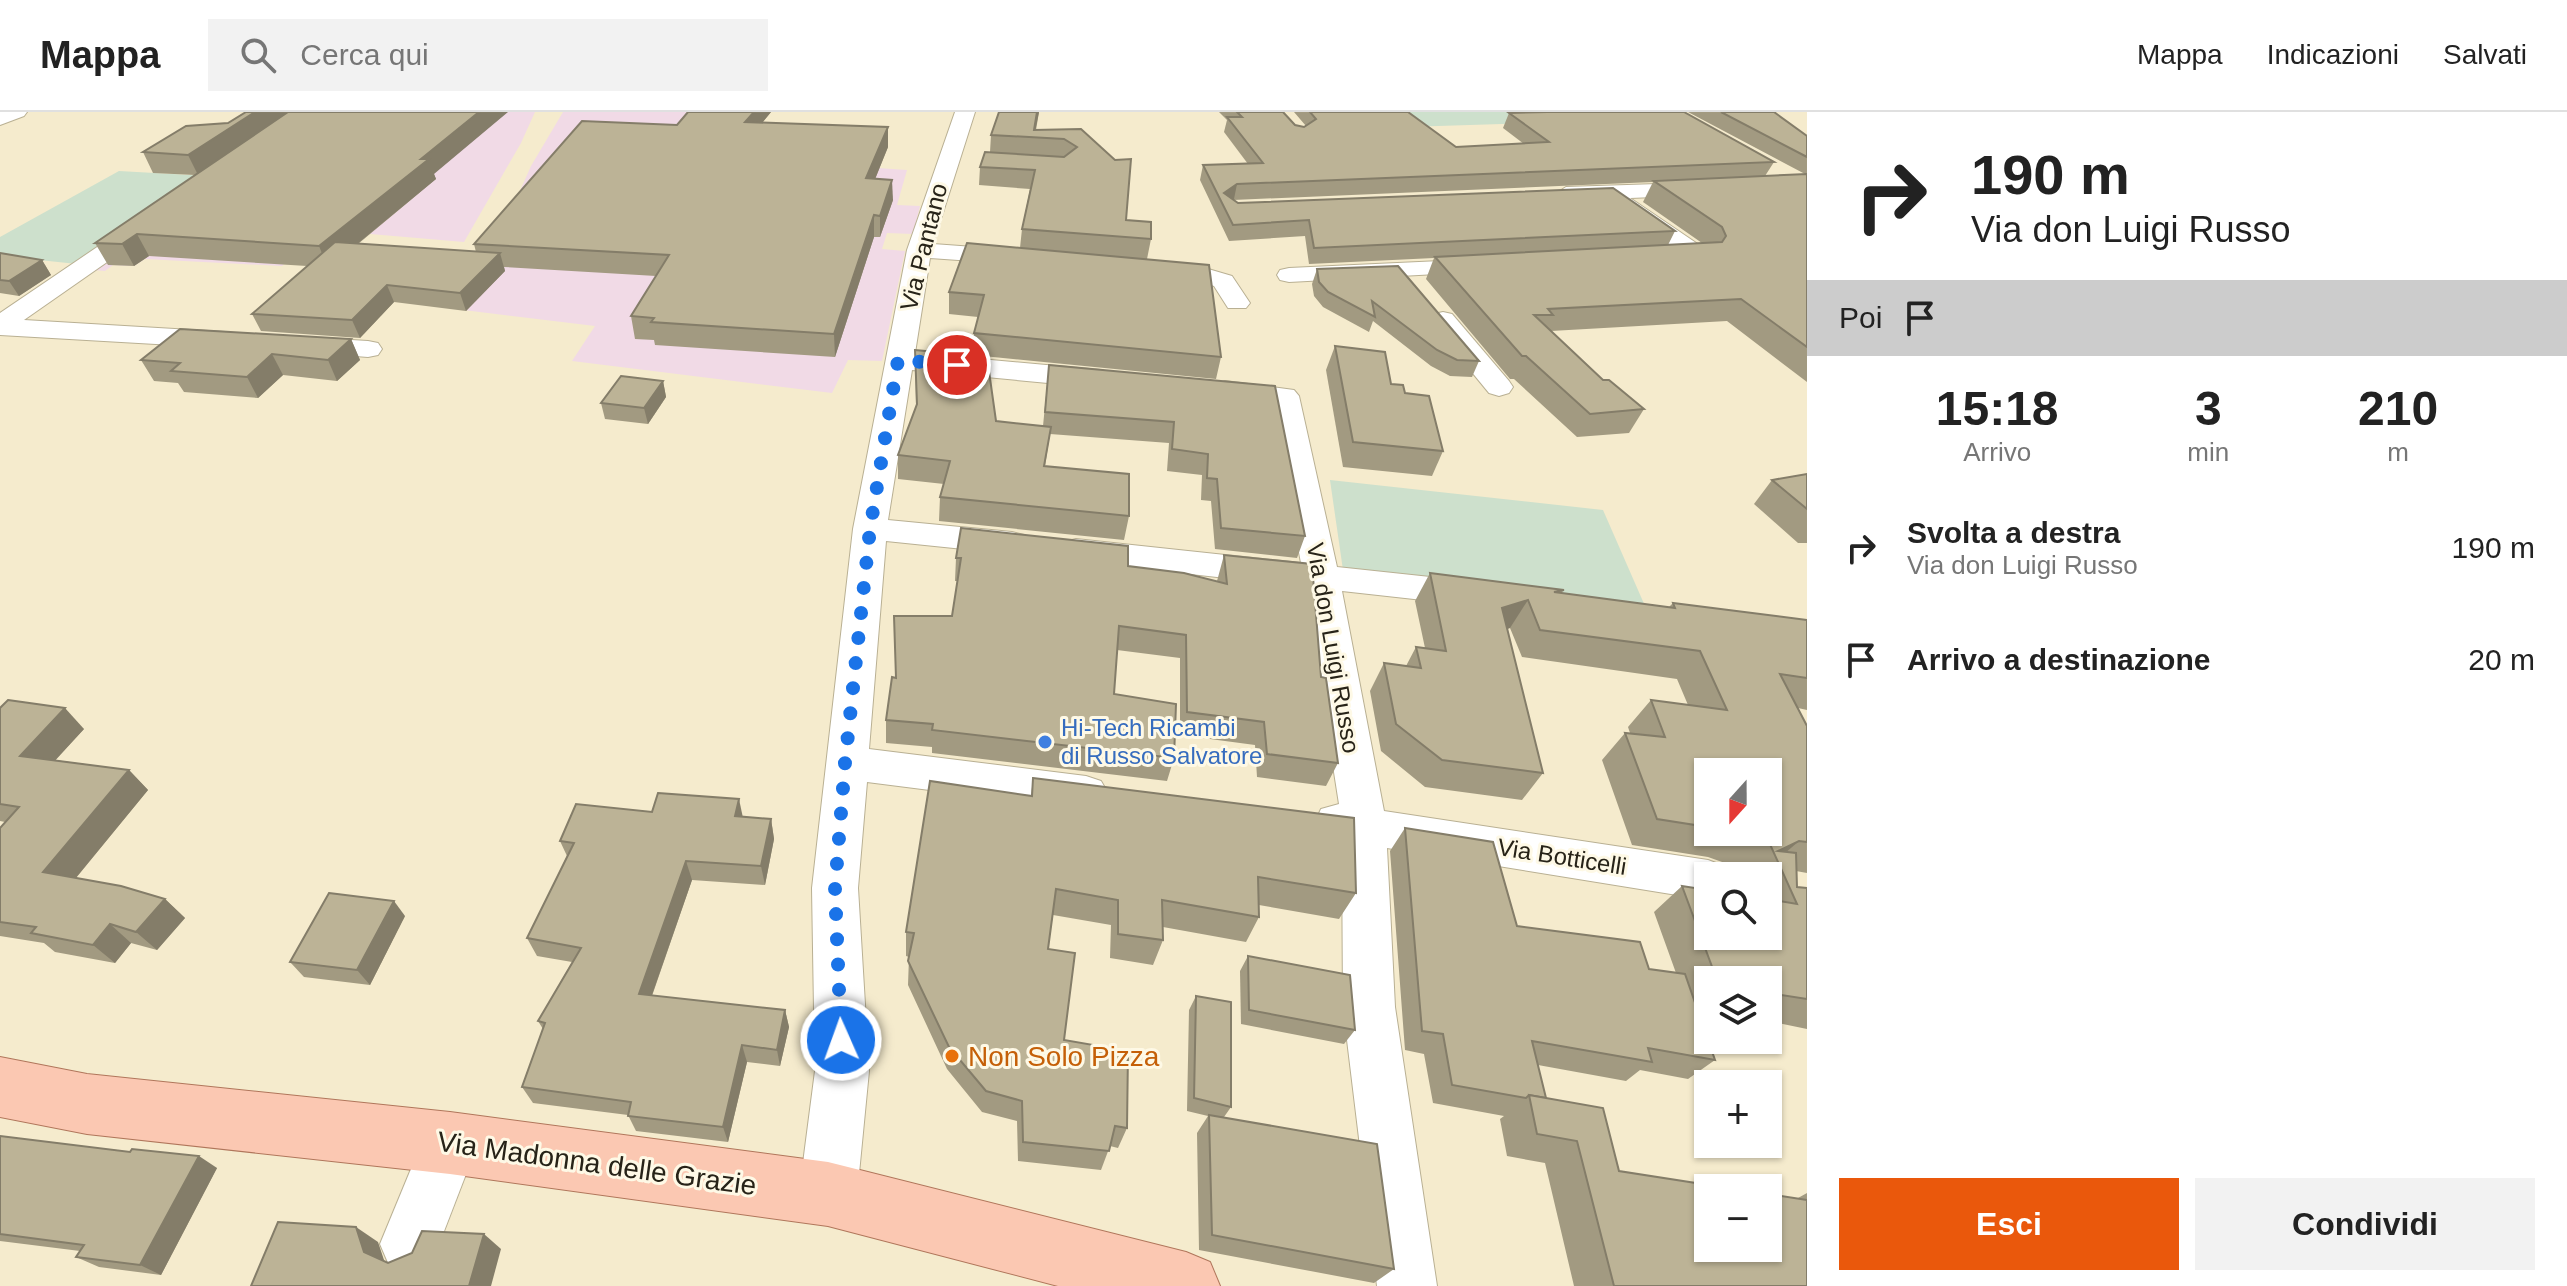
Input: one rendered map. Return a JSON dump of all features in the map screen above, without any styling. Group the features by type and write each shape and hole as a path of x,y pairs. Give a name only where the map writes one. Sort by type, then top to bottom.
{"main road":[{"name":"Via Madonna delle Grazie","path":"7,1100 87,1104 450,1143 828,1194 1186,1286"}],"street":[{"path":"0,119 17,112"},
{"name":"Via Pantano","path":"828,1194 842,1071 835,888 870,529 919,250 962,160 965,112"},
{"path":"1764,164 1805,186"},
{"path":"1548,195 1805,186"},
{"path":"1611,193 1699,256 1636,259"},
{"path":"0,326 161,215"},
{"path":"919,250 1042,259"},
{"path":"1289,275 1511,265"},
{"path":"1137,267 1198,273 1223,281 1237,303"},
{"path":"1401,270 1499,387"},
{"path":"0,326 246,342"},
{"path":"276,343 368,349"},
{"path":"898,360 1129,381"},
{"name":"Via don Luigi Russo","path":"1191,387 1284,396 1321,575 1364,825 1369,1007 1407,1286"},
{"path":"870,529 1321,575 1509,598"},
{"path":"845,763 1118,797"},
{"name":"Via Botticelli","path":"1302,818 1364,825 1694,878"},
{"path":"410,1244 450,1143"}],"shaded area":[{"path":"322,112 535,112 521,143 464,242 335,231 313,239 282,266 145,259 134,266 113,265 105,271 82,269"},
{"path":"563,112 689,112 819,164 907,170 897,205 920,206 913,234 887,233 882,249 905,251 882,361 848,360 832,393 572,361 595,326 439,307 499,238 531,166"}],"green space":[{"path":"1389,112 1662,112 1664,119 1406,127"},
{"path":"119,171 208,176 77,264 39,260 0,266 0,237"},
{"path":"1330,480 1603,510 1645,606 1343,570"}],"building":[{"path":"246,112 255,112 188,155 143,152 186,126 228,123"},
{"path":"288,112 479,112 421,159 429,159 319,246 137,234 122,244 95,243"},
{"path":"688,112 754,112 745,122 888,127 866,178 892,180 880,216 874,215 834,334 651,322 654,318 631,316 669,255 474,244 582,121 677,125"},
{"path":"999,112 1037,112 1034,130 1081,129 1115,160 1131,159 1126,220 1151,222 1151,239 1022,229 1035,170 980,167 985,152 1064,157 1077,147 1064,139 991,135"},
{"path":"1237,112 1283,112 1295,125 1304,127 1316,119 1310,112 1408,112 1456,147 1549,142 1509,113 1684,112 1774,162 1237,184 1224,193 1238,203 1613,188 1675,231 1314,248 1309,220 1233,225 1203,165 1263,163 1227,117 1242,117"},
{"path":"1721,112 1774,112 1807,136 1807,157"},
{"path":"1807,174 1807,347 1741,299 1548,309 1553,315 1534,315 1603,380 1609,380 1644,409 1590,414 1526,356 1522,356 1435,257 1722,242 1726,236 1722,227 1654,181"},
{"path":"335,242 500,253 460,293 387,285 352,320 252,314"},
{"path":"967,243 1209,265 1221,357 974,333 984,295 949,292"},
{"path":"0,253 42,260 9,281 0,280"},
{"path":"1398,266 1479,361 1457,360 1437,350 1372,301 1375,317 1328,292 1319,282 1317,269"},
{"path":"180,329 351,339 328,360 272,354 247,377 171,371 180,363 141,360"},
{"path":"1335,346 1385,352 1391,384 1403,385 1405,393 1429,396 1443,451 1353,442"},
{"path":"915,350 987,357 996,421 1051,427 1044,466 1129,474 1129,516 940,497 950,461 898,455 917,404"},
{"path":"1049,365 1275,386 1305,536 1221,528 1217,479 1207,478 1208,454 1172,449 1174,422 1045,412"},
{"path":"621,376 663,381 644,408 601,403"},
{"path":"1807,474 1807,509 1772,480"},
{"path":"961,528 1128,546 1128,566 1184,573 1227,584 1224,555 1312,564 1321,677 1326,678 1338,763 1267,754 1264,722 1187,712 1186,635 1119,626 1114,694 1176,704 1174,758 932,730 933,724 886,720 892,677 896,678 894,616 952,616 961,558 956,558"},
{"path":"1430,573 1675,608 1673,603 1807,620 1807,678 1780,674 1807,726 1807,842 1799,841 1778,851 1796,853 1797,887 1807,888 1807,999 1782,995 1782,966 1712,966 1706,950 1782,950 1782,901 1797,904 1782,871 1782,862 1778,862 1771,846 1782,846 1782,758 1694,758 1694,825 1657,819 1625,733 1665,737 1651,700 1727,710 1700,651 1540,630 1528,600 1502,608 1543,773 1442,760 1396,724 1384,663 1421,668 1416,647 1446,651"},
{"path":"8,700 65,708 20,756 129,770 43,872 121,886 165,899 136,932 110,924 93,945 31,933 36,927 0,922 0,828 19,807 0,804 0,708"},
{"path":"1033,778 1354,818 1356,893 1258,877 1259,917 1162,900 1163,940 1118,934 1118,900 1056,889 1048,949 1075,953 1064,1040 1128,1051 1127,1128 1115,1126 1109,1151 1023,1142 1022,1101 986,1091 949,1047 908,961 914,933 906,932 930,781 1032,796"},
{"path":"658,793 739,799 735,816 771,819 761,866 686,861 639,994 785,1010 777,1050 742,1045 723,1127 628,1116 631,1102 522,1087 545,1023 538,1021 581,948 527,938 574,843 560,841 576,804 652,812"},
{"path":"1405,828 1493,842 1517,926 1640,942 1649,969 1685,974 1694,1000 1694,1054 1713,1054 1715,1060 1648,1048 1652,1062 1532,1041 1546,1098 1529,1095 1526,1098 1452,1085 1443,1034 1422,1031"},
{"path":"1682,886 1694,888 1694,918"},
{"path":"329,893 394,901 357,970 290,962"},
{"path":"1248,956 1350,975 1355,1030 1249,1010"},
{"path":"1196,996 1231,1002 1231,1107 1194,1098"},
{"path":"1529,1095 1603,1108 1619,1171 1694,1183 1694,1262 1782,1262 1782,1196 1807,1200 1807,1286 1614,1286 1577,1141 1537,1134"},
{"path":"1209,1115 1377,1144 1394,1269 1212,1235"},
{"path":"0,1136 130,1152 132,1149 199,1156 140,1265 76,1257 84,1245 0,1234"},
{"path":"278,1222 356,1227 364,1252 388,1263 412,1253 422,1231 484,1234 469,1286 251,1286"}],"place":[{"name":"Hi-Tech Ricambi di Russo Salvatore","path":"1045,742"},
{"name":"Non Solo Pizza","path":"952,1056"}],"route":[{"path":"841,1040 835,888 845,763 870,529 898,360 957,365"}]}
